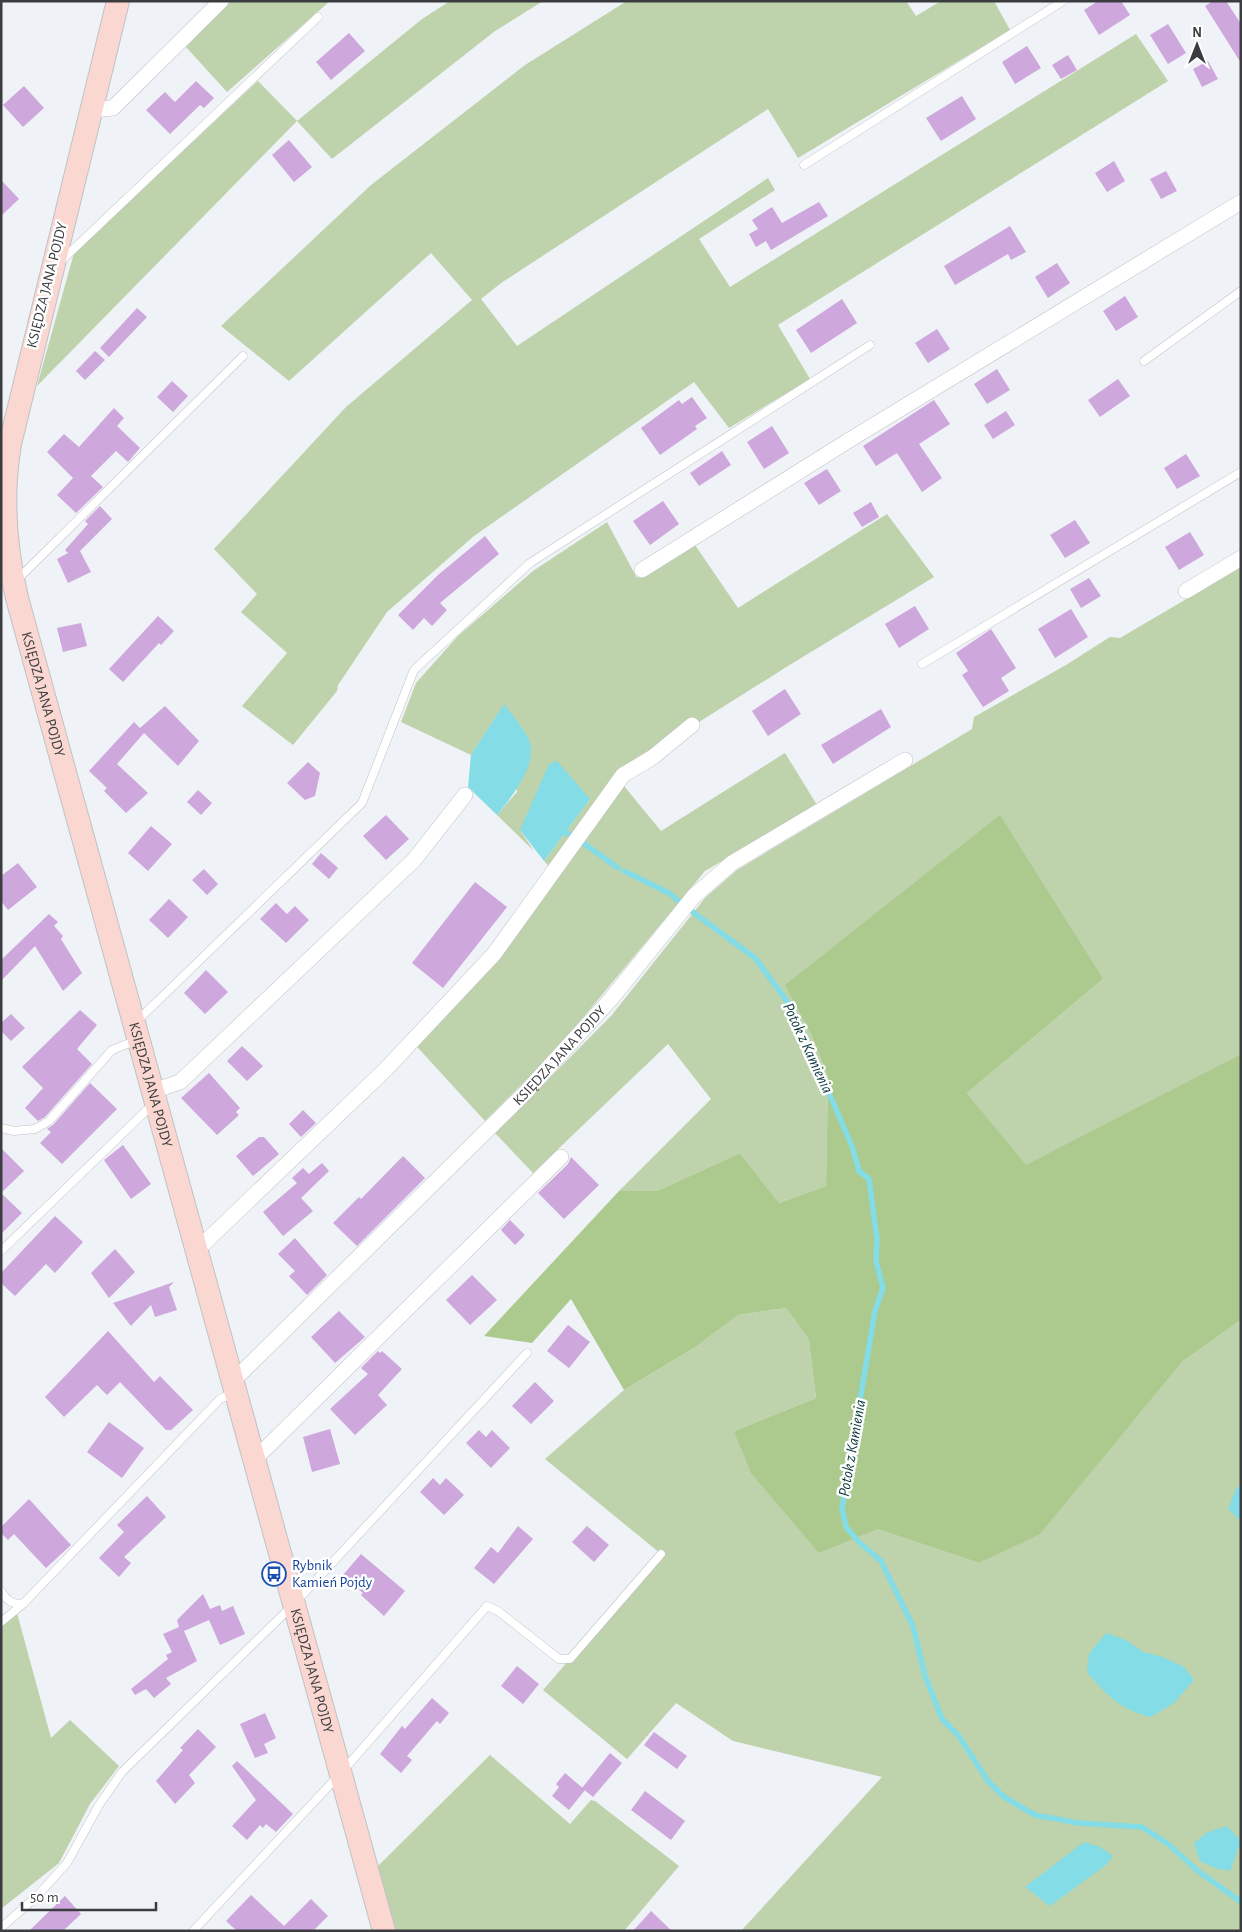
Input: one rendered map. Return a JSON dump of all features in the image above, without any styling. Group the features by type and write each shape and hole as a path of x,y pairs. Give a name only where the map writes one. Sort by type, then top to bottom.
{"street":[{"name":"KSIĘDZA JANA POJDY","path":"118,1 13,427 5,477 6,538 13,583 384,1931"},
{"path":"91,110 113,108 221,1"},
{"path":"642,570 860,434 1241,202"},
{"path":"1186,591 1241,558"},
{"path":"197,1250 386,1069 494,954 624,775 653,757 692,725"},
{"name":"KSIĘDZA JANA POJDY","path":"234,1386 546,1072 611,999 707,883 732,863 905,760"},
{"path":"154,1096 180,1082 414,860 465,795"},
{"path":"255,1459 561,1157"}],"lane":[{"path":"804,165 1062,1"},
{"path":"51,270 318,17"},
{"path":"1144,361 1241,292"},
{"path":"1,1128 14,1130 35,1129 49,1121 112,1050 137,1031 362,803 414,670 530,563 870,345"},
{"path":"13,583 243,356"},
{"path":"922,664 1241,472"},
{"path":"1,1251 146,1112 154,1096"},
{"path":"1,1928 38,1895 67,1863 99,1805 122,1772 293,1605 527,1353"},
{"path":"1,1622 23,1604 234,1386"},
{"path":"193,1931 340,1773 487,1606 498,1611 559,1659 570,1659 661,1554"},
{"path":"1,1591 6,1599 14,1604 23,1604"}],"green space":[{"path":"231,1 330,1 227,92 186,47"},
{"path":"450,1 543,1 495,31 332,159 297,121 422,19"},
{"path":"627,1 906,1 916,16 941,1 994,1 1010,30 798,158 768,109 501,283 481,299 517,346 768,178 775,190 699,239 730,287 1136,34 1168,81 778,325 810,379 729,428 694,382 474,536 387,612 338,685 337,691 293,745 242,706 287,653 241,612 257,594 214,549 346,407 472,300 431,253 289,381 221,326 371,185 525,65"},
{"path":"258,81 297,121 37,386 74,253"},
{"path":"887,514 934,577 615,775 661,831 785,753 817,805 705,871 557,1049 485,1121 409,1038 486,954 550,867 544,861 590,799 520,830 534,851 497,815 517,792 504,705 471,755 401,722 416,683 458,636 533,571 607,522 637,578 695,545 738,608"},
{"path":"1241,567 1241,1054 1026,1166 967,1093 1103,979 810,1032 828,1077 826,1186 779,1203 740,1153 657,1191 619,1191 711,1099 668,1044 533,1173 495,1133 611,1016 705,898 737,870 972,729 974,717 1066,665 1110,637 1120,638"},
{"path":"1000,815 1103,979 967,1093 1026,1165 1241,1054 1241,1320 1183,1361 1040,1534 979,1563 877,1529 819,1553 751,1473 734,1431 816,1398 809,1340 786,1308 738,1315 697,1346 624,1390 571,1299 532,1343 484,1336 619,1191 657,1191 740,1153 779,1203 826,1186 828,1077 810,1032 785,985"},
{"path":"786,1308 809,1340 816,1398 734,1431 877,1529 979,1563 1040,1533 1183,1361 1241,1320 1241,1931 741,1931 882,1777 733,1741 676,1703 627,1759 543,1690 661,1554 545,1459 624,1390 697,1346 738,1315"},
{"path":"17,1613 51,1738 70,1720 119,1766 90,1804 59,1863 1,1909 1,1627"},
{"path":"490,1755 570,1824 591,1800 595,1801 679,1866 624,1931 396,1931 377,1867"}],"water":[{"path":"504,704 527,735 531,749 530,759 522,780 497,815 468,787 471,755"},
{"path":"557,761 590,799 544,861 520,830 549,764"},
{"path":"1241,1484 1241,1521 1228,1509 1236,1489"},
{"path":"1106,1633 1126,1640 1143,1652 1163,1657 1184,1667 1194,1680 1174,1703 1151,1717 1131,1711 1108,1694 1087,1672 1089,1654"},
{"path":"1227,1826 1241,1841 1230,1871 1215,1868 1200,1861 1194,1843 1208,1832"},
{"path":"1084,1842 1100,1847 1113,1856 1106,1865 1050,1906 1025,1887"}],"building":[{"path":"1098,1 1121,1 1130,15 1099,35 1084,10"},
{"path":"1213,1 1226,1 1241,24 1241,63 1205,6"},
{"path":"1168,24 1186,53 1168,64 1150,35"},
{"path":"349,33 365,51 331,80 316,62"},
{"path":"1027,46 1041,68 1015,84 1002,62"},
{"path":"1068,55 1077,70 1061,79 1052,65"},
{"path":"1208,61 1218,79 1202,87 1193,69"},
{"path":"196,81 214,98 204,108 200,105 170,134 146,110 165,92 175,102"},
{"path":"24,86 44,108 23,127 3,105"},
{"path":"962,96 976,119 941,141 926,118"},
{"path":"289,140 312,167 294,182 272,155"},
{"path":"1114,161 1125,181 1107,192 1095,173"},
{"path":"1166,171 1177,191 1161,199 1150,179"},
{"path":"1,180 19,199 1,216"},
{"path":"819,202 828,216 771,250 766,241 756,247 749,234 758,229 752,220 772,207 782,223"},
{"path":"1010,226 1026,252 1011,260 1008,254 955,285 944,266"},
{"path":"1057,263 1070,283 1048,298 1035,277"},
{"path":"1125,296 1138,317 1116,331 1103,311"},
{"path":"842,299 857,323 811,353 796,330"},
{"path":"137,308 147,317 109,357 100,348"},
{"path":"937,329 950,349 928,363 915,343"},
{"path":"95,351 105,360 85,380 76,371"},
{"path":"997,369 1010,390 987,404 974,384"},
{"path":"1118,379 1130,396 1100,417 1088,400"},
{"path":"172,381 188,396 173,412 157,397"},
{"path":"692,397 707,418 695,426 697,429 660,455 641,428 679,400 682,404"},
{"path":"934,400 950,424 919,444 942,478 922,492 897,453 876,466 863,446"},
{"path":"114,408 124,418 117,426 140,448 128,462 116,451 91,476 103,487 76,513 57,495 73,478 47,452 64,434 79,447"},
{"path":"1006,411 1015,425 993,439 984,425"},
{"path":"772,426 789,453 764,469 747,442"},
{"path":"722,451 731,465 699,486 690,473"},
{"path":"1186,454 1200,476 1177,489 1164,468"},
{"path":"827,469 841,491 819,505 804,483"},
{"path":"663,501 679,524 650,545 633,521"},
{"path":"871,502 879,517 862,527 853,513"},
{"path":"100,506 112,519 80,551 91,572 68,583 57,559 68,553 65,550 88,524 85,521"},
{"path":"1075,520 1090,543 1065,558 1050,535"},
{"path":"1190,532 1204,555 1179,570 1165,547"},
{"path":"485,536 499,554 440,603 447,610 432,626 424,618 413,630 398,615 438,575"},
{"path":"1089,578 1101,596 1081,608 1070,589"},
{"path":"915,606 929,629 899,648 885,624"},
{"path":"1071,609 1088,637 1055,658 1038,629"},
{"path":"158,616 174,631 161,645 159,643 123,682 109,669"},
{"path":"81,623 87,646 63,652 57,628"},
{"path":"991,629 1016,668 1001,678 1009,691 983,707 962,675 968,671 956,653"},
{"path":"785,689 801,714 768,736 752,711"},
{"path":"165,706 199,741 178,766 144,733 117,764 148,793 126,813 104,791 107,788 89,771 134,722 140,728"},
{"path":"881,709 891,727 833,764 821,745"},
{"path":"308,762 320,773 315,796 305,800 287,783"},
{"path":"198,790 212,803 201,815 187,802"},
{"path":"386,815 409,839 386,860 363,836"},
{"path":"151,826 172,844 148,871 128,853"},
{"path":"321,853 338,868 329,879 312,864"},
{"path":"18,863 37,887 8,910 1,901 1,876"},
{"path":"204,869 218,884 207,895 192,880"},
{"path":"475,882 507,907 443,988 412,963"},
{"path":"169,899 188,917 168,938 149,920"},
{"path":"276,903 287,914 295,906 309,920 286,943 260,919"},
{"path":"49,914 58,922 54,926 63,936 61,939 82,973 63,991 35,946 1,981 1,960"},
{"path":"206,970 228,992 205,1014 184,993"},
{"path":"80,1010 97,1025 77,1049 92,1064 45,1117 38,1121 25,1108 43,1088 22,1067"},
{"path":"11,1014 25,1028 11,1041 1,1031 1,1023"},
{"path":"242,1046 263,1066 247,1081 227,1061"},
{"path":"209,1073 240,1108 236,1112 239,1115 217,1135 181,1098"},
{"path":"90,1083 117,1109 62,1164 40,1143 51,1132 47,1129 53,1125"},
{"path":"303,1110 316,1123 301,1137 289,1124"},
{"path":"259,1137 264,1137 279,1154 253,1176 236,1156"},
{"path":"123,1145 151,1184 131,1199 104,1160"},
{"path":"1,1148 24,1171 1,1193"},
{"path":"403,1156 425,1178 357,1246 333,1223 359,1197 361,1199"},
{"path":"571,1157 599,1185 564,1219 538,1193 568,1164"},
{"path":"322,1163 329,1171 301,1198 313,1211 283,1236 263,1212 297,1183 292,1178 303,1168 309,1174"},
{"path":"1,1193 22,1213 1,1234"},
{"path":"55,1216 83,1242 55,1273 46,1264 15,1296 1,1283 1,1273"},
{"path":"510,1220 525,1235 515,1245 501,1230"},
{"path":"295,1238 327,1275 307,1295 289,1276 295,1271 278,1254"},
{"path":"115,1249 135,1272 109,1298 91,1273"},
{"path":"472,1275 497,1300 470,1325 446,1300"},
{"path":"174,1282 169,1287 177,1310 155,1317 151,1305 131,1326 113,1303"},
{"path":"339,1311 365,1337 335,1363 311,1337"},
{"path":"568,1325 590,1342 569,1368 547,1351"},
{"path":"108,1331 154,1382 160,1376 193,1410 171,1430 166,1430 120,1382 107,1395 97,1385 64,1417 45,1397"},
{"path":"378,1351 380,1353 382,1351 402,1369 378,1395 387,1405 355,1435 330,1409 368,1374 361,1368"},
{"path":"535,1382 554,1401 531,1424 512,1406"},
{"path":"109,1422 144,1448 122,1478 87,1452"},
{"path":"330,1429 340,1464 312,1472 303,1437"},
{"path":"479,1430 486,1437 492,1430 510,1448 491,1468 466,1443"},
{"path":"433,1478 440,1485 446,1478 464,1495 444,1515 420,1492"},
{"path":"147,1496 166,1517 124,1557 131,1563 119,1577 99,1558 124,1532 117,1525"},
{"path":"29,1499 71,1545 46,1568 14,1534 8,1540 1,1533 1,1527"},
{"path":"518,1526 533,1539 494,1584 474,1568 491,1547 498,1553"},
{"path":"587,1526 609,1545 594,1562 572,1542"},
{"path":"361,1554 405,1591 384,1616 361,1595 363,1593 342,1576"},
{"path":"203,1594 210,1609 220,1605 222,1611 233,1606 245,1634 220,1645 209,1620 184,1631 197,1661 166,1678 171,1684 154,1698 146,1689 135,1695 131,1689 168,1659 166,1655 172,1652 163,1634 179,1627 177,1620"},
{"path":"517,1666 539,1684 523,1704 501,1686"},
{"path":"432,1698 449,1713 440,1724 437,1721 407,1756 412,1760 401,1773 380,1754 402,1726 405,1729"},
{"path":"265,1713 276,1738 264,1744 268,1753 255,1758 240,1724"},
{"path":"198,1729 216,1747 189,1775 195,1783 175,1804 156,1781 183,1750 180,1748"},
{"path":"654,1732 687,1756 677,1769 644,1745"},
{"path":"610,1753 622,1763 593,1797 582,1788"},
{"path":"237,1761 293,1814 276,1832 266,1824 263,1828 260,1825 247,1840 232,1826 256,1800 232,1766"},
{"path":"565,1773 585,1790 569,1810 552,1796 559,1787 556,1784"},
{"path":"645,1791 685,1821 671,1840 631,1810"},
{"path":"251,1895 284,1926 311,1899 328,1916 313,1931 237,1931 226,1921"},
{"path":"65,1896 81,1914 63,1931 29,1931"},
{"path":"651,1911 672,1931 633,1931"}],"waterway":[{"name":"Potok z Kamienia","path":"565,832 572,836"},
{"name":"Potok z Kamienia","path":"583,843 618,868"},
{"name":"Potok z Kamienia","path":"624,871 669,893 682,904"},
{"name":"Potok z Kamienia","path":"690,910 755,958 792,1008 852,1146 859,1171 869,1179 877,1239 876,1261 883,1288 875,1311 842,1508 846,1527 860,1543 881,1561 913,1626 925,1676 942,1719 958,1735 988,1781 1004,1797 1035,1815 1078,1823 1142,1827 1168,1844 1198,1871 1241,1902"}],"place":[{"name":"Rybnik Kamień Pojdy","path":"274,1574"}]}
